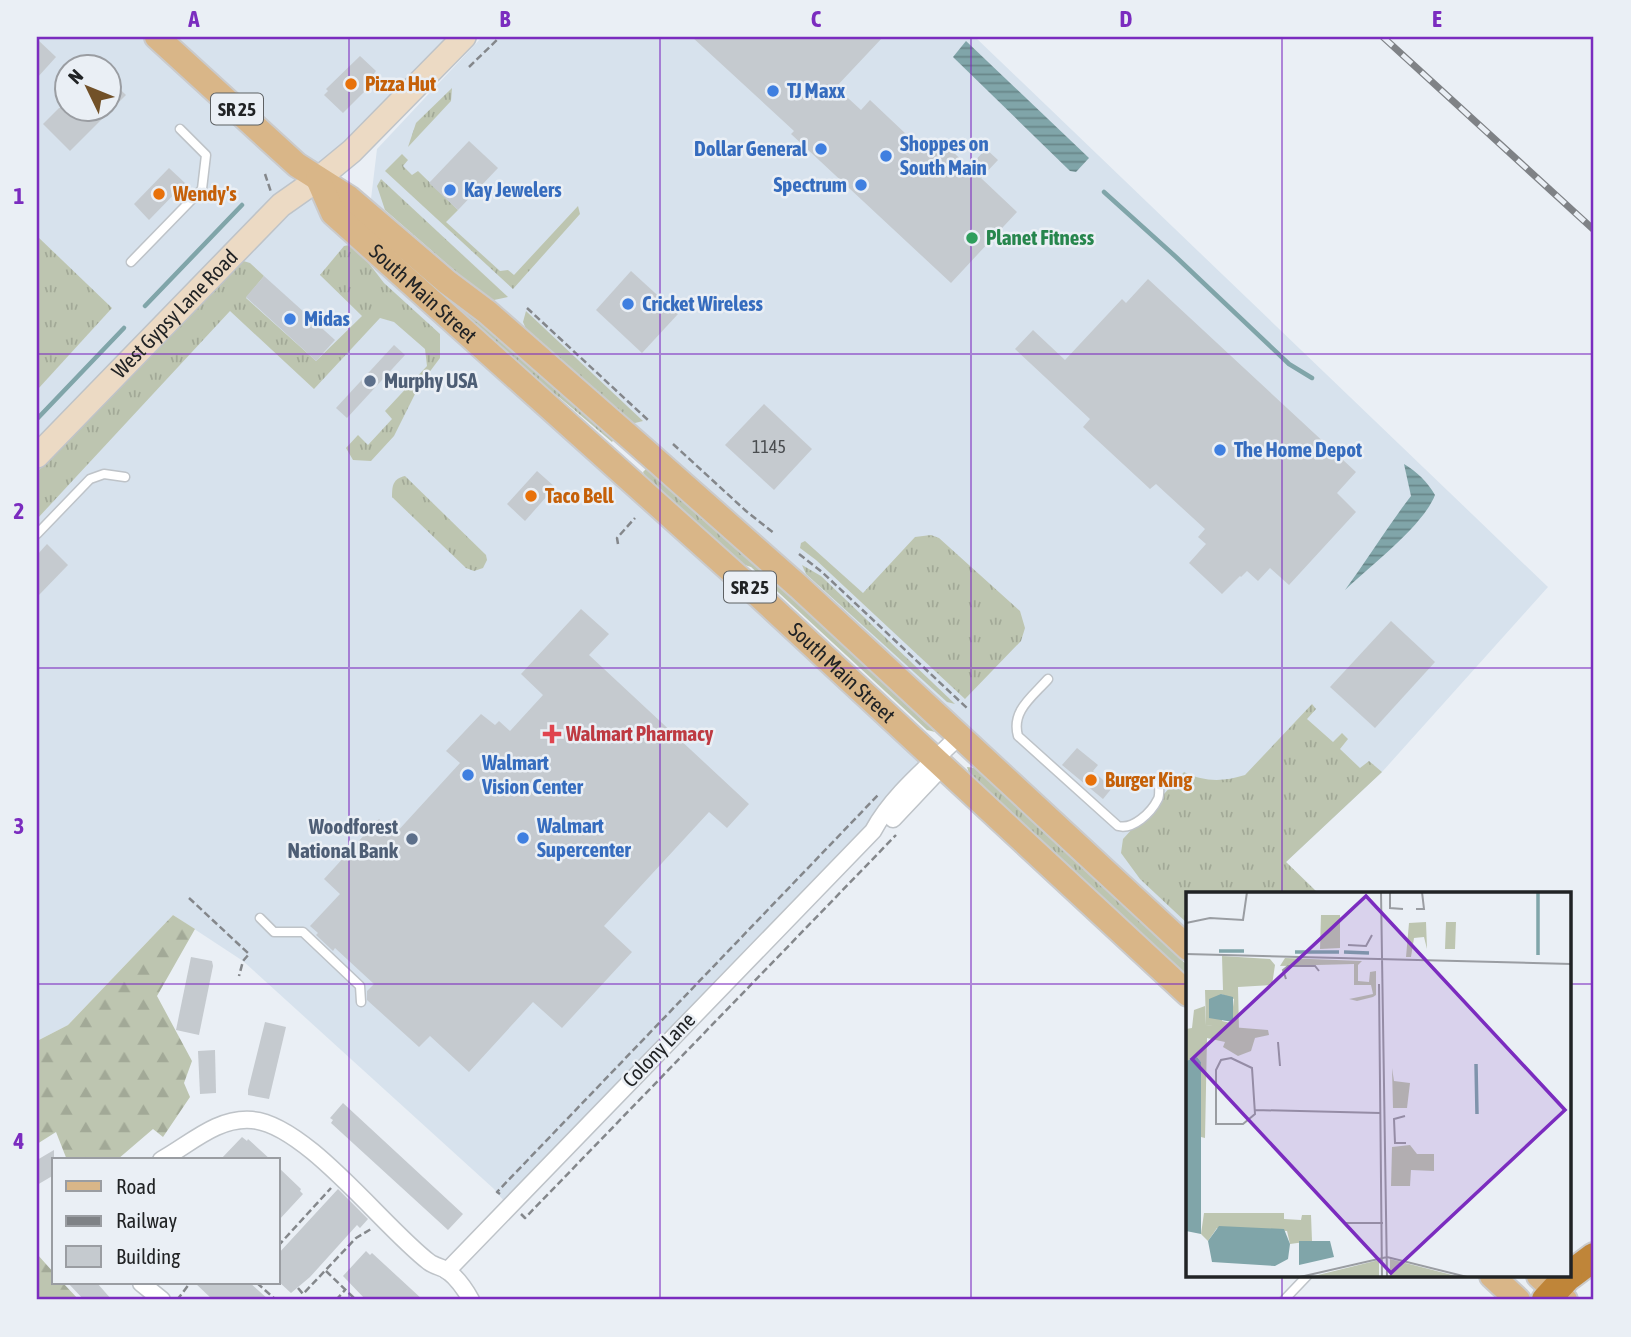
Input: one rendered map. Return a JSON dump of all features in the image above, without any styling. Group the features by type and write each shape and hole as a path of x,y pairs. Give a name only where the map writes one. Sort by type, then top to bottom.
{"highway":[{"path":"1572,1274 1594,1257"}],"main road":[{"name":"South Main Street","path":"157,37 297,165 349,198 446,282 487,312 799,587 1186,946"},
{"name":"West Gypsy Lane Road","path":"37,456 281,205 352,151 464,37"},
{"name":"South Main Street","path":"317,179 333,213 746,584 1186,992"},
{"path":"1494,1278 1518,1300"}],"street":[{"name":"Colony Lane","path":"447,1270 873,831 881,816 914,779 939,762 959,736"},
{"path":"164,1158 213,1128 229,1122 242,1119 267,1122 297,1140 430,1263 447,1270 458,1280 471,1300"},
{"path":"142,1284 162,1300"}],"lane":[{"path":"131,261 202,189 206,155 180,129"},
{"path":"37,534 90,479 104,474 125,477"},
{"path":"1048,679 1017,714 1015,726 1018,736 1118,826 1133,826 1144,815 1159,798 1159,782"},
{"path":"260,918 274,932 303,932 360,986 362,1002"},
{"path":"1284,1300 1305,1278"}],"path":[{"path":"469,67 500,37"},
{"path":"265,174 271,195"},
{"path":"527,308 648,420"},
{"path":"673,443 746,511 775,534"},
{"path":"618,544 617,538 635,518"},
{"path":"799,554 822,572 968,709"},
{"path":"504,1198 497,1192 883,790"},
{"path":"516,1209 525,1218 904,826"},
{"path":"189,898 249,954 243,961 239,976"},
{"path":"280,1244 327,1191"},
{"path":"298,1288 303,1294 356,1238 386,1220"},
{"path":"325,1270 356,1300"},
{"path":"177,1300 189,1284"},
{"path":"258,1284 276,1300"},
{"path":"336,1300 345,1290"}],"shaded area":[{"path":"37,37 464,37 318,179 936,759 508,1206 494,1189 243,961 173,915 68,1025 37,1041"},
{"path":"482,37 975,37 1548,587 1382,772 1286,862 1317,892 1186,892 1186,934 758,534 371,199 377,149"}],"green space":[{"path":"452,88 451,101 408,147 416,123"},
{"path":"402,154 408,160 403,166 412,175 418,171 458,210 446,222 500,271 508,270 514,275 578,206 580,214 513,289 385,171"},
{"path":"381,179 508,297 494,300 484,296 385,210 377,186"},
{"path":"347,207 615,438 612,442 559,397 524,374"},
{"path":"37,236 112,308 38,389 37,388"},
{"path":"354,244 384,283 440,334 440,358 419,386 394,436 371,461 353,460 346,448 358,435 368,445 392,419 385,411 427,366 425,349 394,322 380,318 314,389 230,311 37,519 37,472 240,260 250,263 264,276 246,298 316,361 362,316 320,275 344,246"},
{"path":"526,311 643,421 635,423 623,420 530,338 523,322"},
{"path":"647,468 748,555 935,732 927,730 751,567 735,562 651,487 643,472"},
{"path":"405,476 486,555 483,568 474,571 466,568 392,497 394,483"},
{"path":"931,535 939,538 1020,611 1025,628 1021,641 965,699 800,548 805,541 863,593 915,537"},
{"path":"802,565 821,576 955,704 947,702 806,574"},
{"path":"1312,704 1316,709 1307,719 1333,742 1342,733 1348,739 1340,749 1360,768 1369,761 1382,772 1286,862 1317,892 1186,892 1186,922 1140,879 1121,853 1123,839 1184,772 1214,780 1245,775"},
{"path":"967,767 976,768 1186,964 1186,980 970,776"},
{"path":"173,915 195,929 157,996 192,1061 184,1083 190,1097 163,1137 153,1129 119,1158 66,1158 56,1132 37,1144 37,1041 68,1025"},
{"path":"37,1254 52,1271 52,1284 64,1284 79,1300 37,1300"}],"water":[{"path":"966,41 1089,158 1076,172 1070,171 953,57"},
{"path":"1404,464 1429,485 1435,495 1429,507 1408,532 1345,590 1411,496"}],"building":[{"name":"Shoppes on South Main","path":"692,37 883,37 836,87 861,110 870,100 925,152 938,138 969,167 986,149 998,160 981,178 1017,212 951,283 791,134 794,131"},
{"path":"37,39 52,53 52,61 37,78"},
{"name":"Pizza Hut","path":"360,56 376,71 372,76 376,80 343,113 324,95 328,91 326,89"},
{"path":"52,115 52,122 99,122 70,151 43,124"},
{"path":"469,141 498,168 458,210 429,183"},
{"name":"Wendy's","path":"169,168 185,183 149,220 134,204"},
{"path":"631,271 678,314 642,353 596,310"},
{"name":"Midas","path":"264,276 335,340 316,361 246,297"},
{"name":"The Home Depot","path":"1148,279 1356,472 1337,493 1356,512 1289,585 1270,568 1258,581 1247,571 1222,594 1189,563 1206,544 1198,537 1205,529 1156,484 1150,489 1083,427 1090,419 1015,349 1033,330 1065,360 1122,299 1126,303"},
{"name":"Murphy USA","path":"394,345 405,355 347,418 336,408"},
{"path":"764,404 812,449 774,490 725,445"},
{"name":"Taco Bell","path":"537,471 555,487 525,521 507,504"},
{"path":"47,544 68,565 37,597 37,555"},
{"name":"Walmart Supercenter","path":"581,609 609,634 589,655 749,804 727,828 709,812 604,926 632,952 562,1028 533,1002 469,1072 430,1036 419,1047 367,1000 367,991 374,984 335,948 333,951 310,926 340,894 324,879 379,819 395,834 460,763 446,751 481,714 495,725 499,721 510,731 543,695 521,674"},
{"path":"1391,621 1435,662 1375,728 1330,687"},
{"name":"Burger King","path":"1077,748 1098,765 1093,771 1112,788 1103,799 1062,765"},
{"path":"191,957 212,961 213,966 199,1035 176,1030"},
{"path":"265,1022 286,1027 269,1099 248,1095"},
{"path":"215,1050 216,1093 200,1094 198,1051"},
{"path":"343,1103 463,1214 448,1230 331,1123 333,1120 330,1118"},
{"path":"242,1137 247,1141 248,1139 269,1158 222,1158"},
{"path":"54,1150 52,1176 37,1185 37,1160"},
{"path":"280,1169 301,1189 303,1194 280,1219"},
{"path":"338,1189 368,1219 360,1228 357,1225 310,1277 291,1293 280,1283 280,1252"},
{"path":"366,1251 370,1255 372,1253 423,1300 366,1300 343,1276"},
{"path":"69,1284 98,1284 112,1300 84,1300"},
{"path":"196,1284 251,1284 269,1300 213,1300"}],"waterway":[{"path":"1104,192 1289,364 1312,378"},
{"path":"145,306 242,205"},
{"path":"37,419 124,328"}],"railway":[{"path":"1383,37 1594,230"}],"place":[{"name":"Pizza Hut","path":"351,84"},
{"name":"TJ Maxx","path":"773,91"},
{"name":"Dollar General","path":"821,149"},
{"name":"Shoppes on South Main","path":"886,156"},
{"name":"Spectrum","path":"861,185"},
{"name":"Kay Jewelers","path":"450,190"},
{"name":"Wendy's","path":"159,194"},
{"name":"Planet Fitness","path":"972,238"},
{"name":"Cricket Wireless","path":"628,304"},
{"name":"Midas","path":"290,319"},
{"name":"Murphy USA","path":"370,381"},
{"name":"The Home Depot","path":"1220,450"},
{"name":"Taco Bell","path":"531,496"},
{"name":"Walmart Pharmacy","path":"552,734"},
{"name":"Walmart Vision Center","path":"468,775"},
{"name":"Burger King","path":"1091,780"},
{"name":"Walmart Supercenter","path":"523,838"},
{"name":"Woodforest National Bank","path":"412,839"}]}
